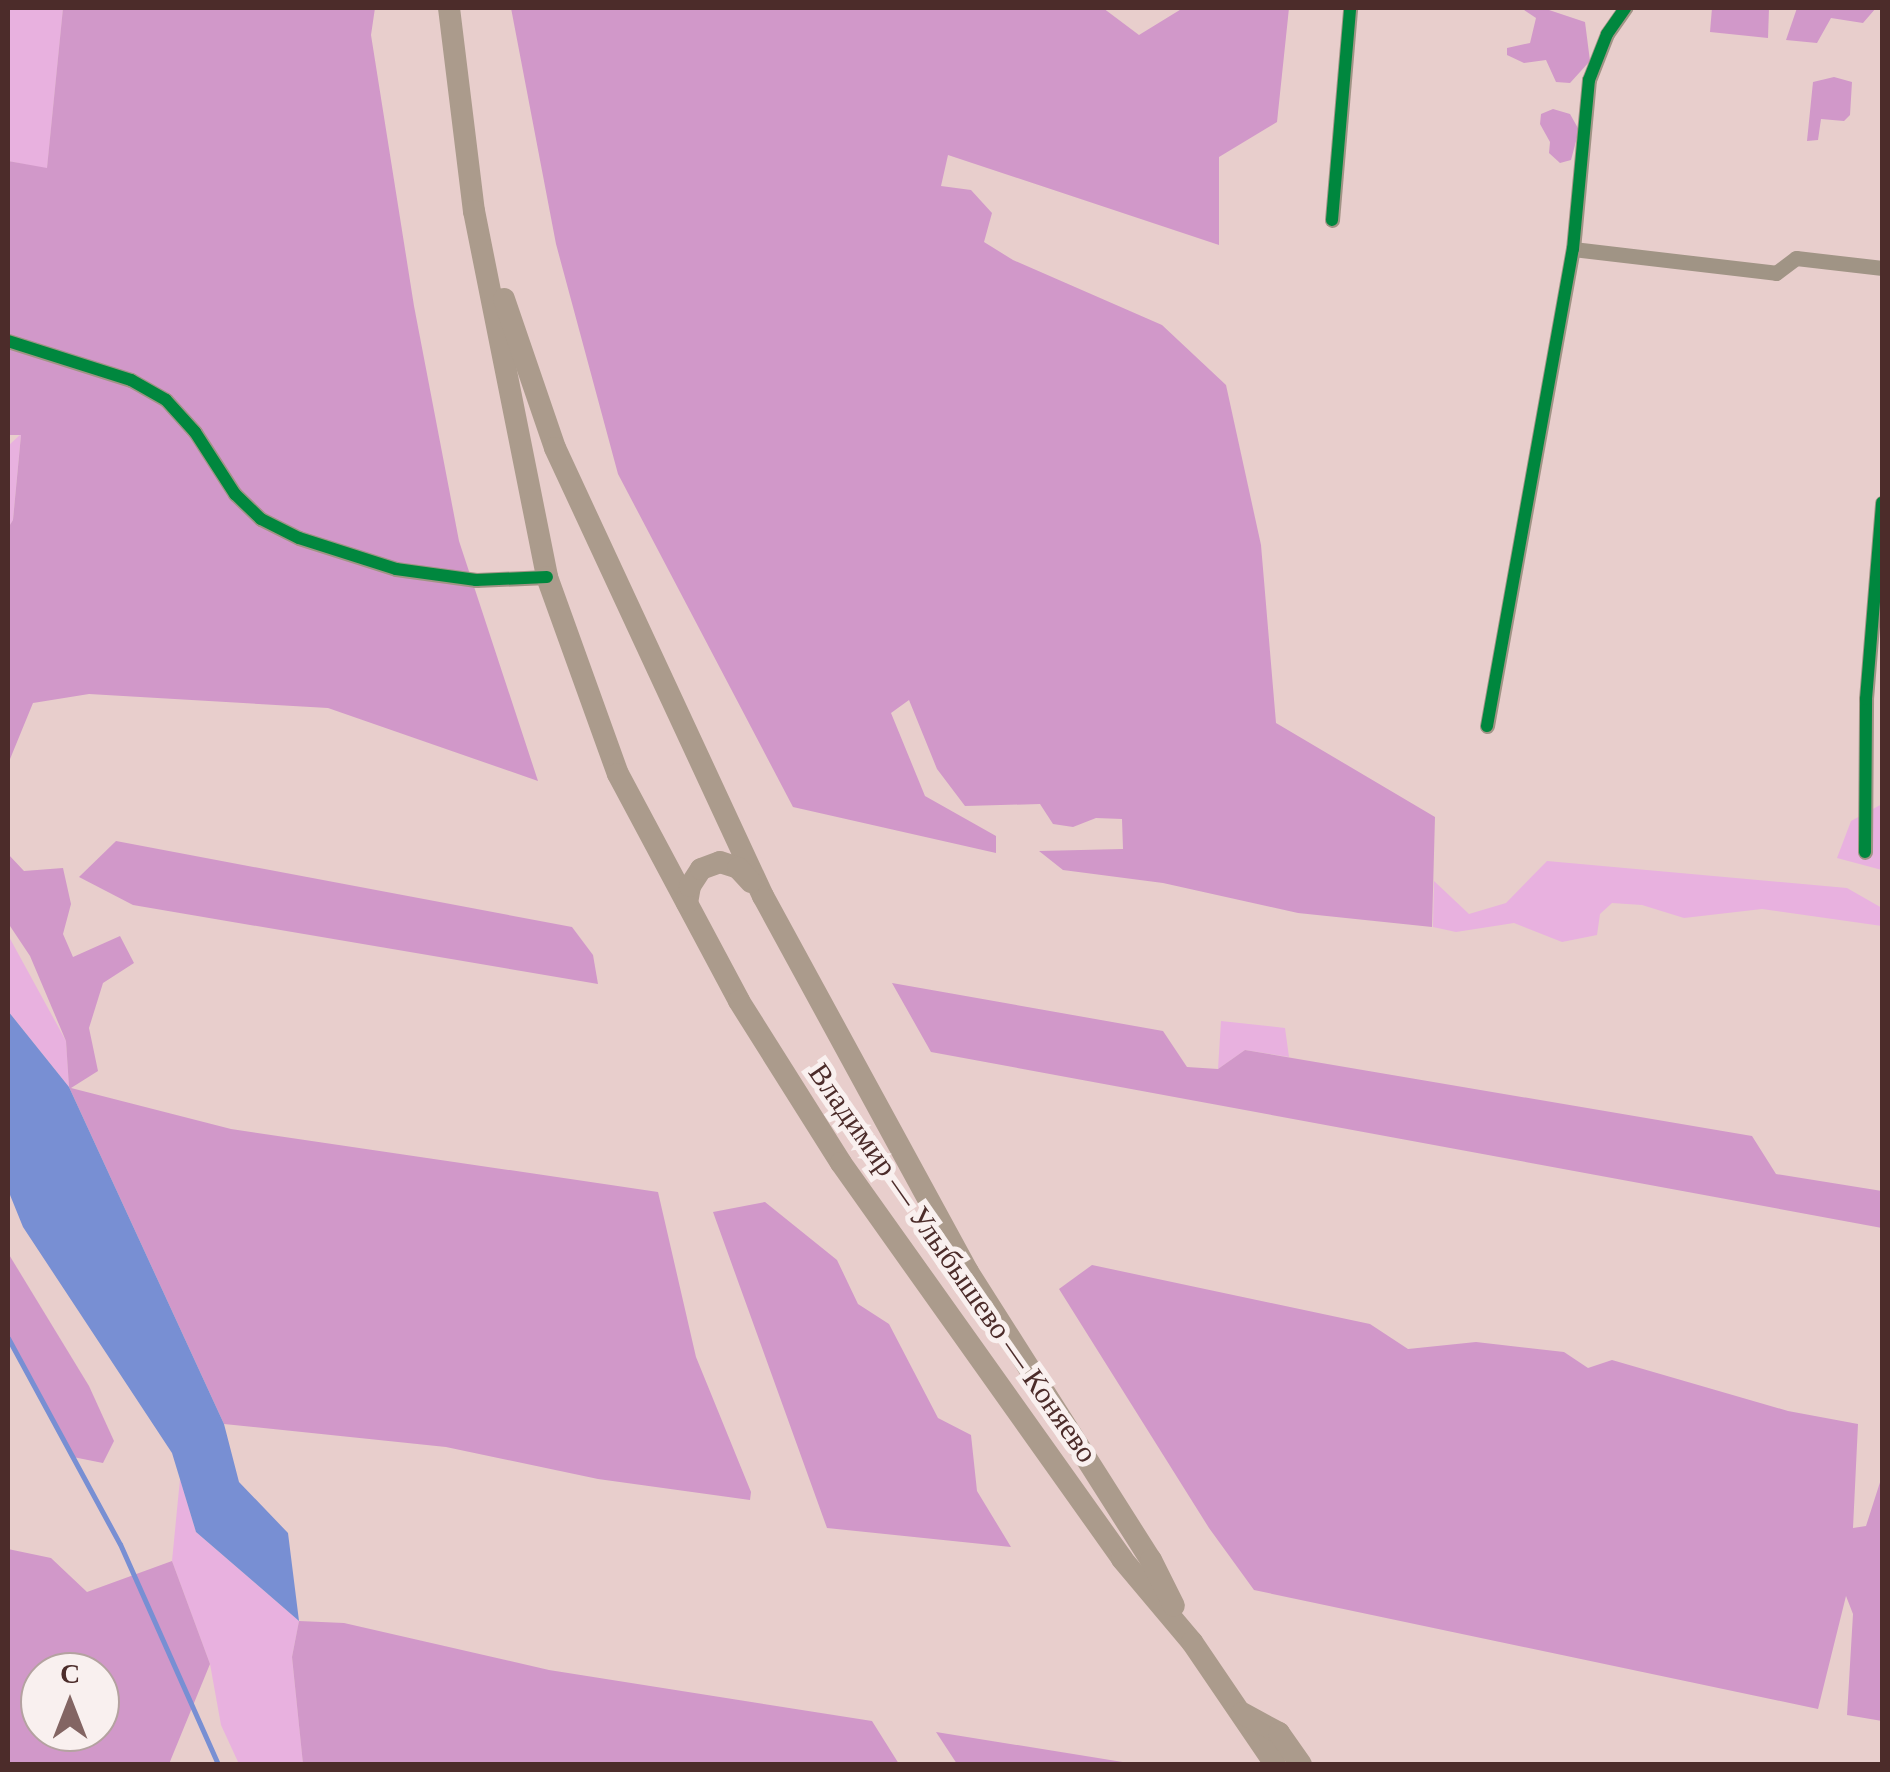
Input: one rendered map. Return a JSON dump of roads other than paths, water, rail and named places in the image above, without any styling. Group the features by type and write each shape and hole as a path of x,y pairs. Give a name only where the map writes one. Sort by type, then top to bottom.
{"main road":[{"name":"Владимир — Улыбышево — Коняево","path":"449,8 474,211 547,578 618,774 739,1001 841,1163 1122,1559 1192,1642"},
{"name":"Владимир — Улыбышево — Коняево","path":"464,120 507,311 555,448 763,896 968,1272 1151,1560 1192,1642 1276,1764"},
{"name":"Владимир — Улыбышево — Коняево","path":"687,903 690,886 701,869 720,862 738,868 763,896"},
{"path":"1238,1712 1265,1764"},
{"path":"1238,1712 1279,1733 1302,1764"}],"street":[{"path":"1332,220 1350,8"},
{"path":"1488,726 1573,249 1589,80 1618,8"},
{"path":"1573,249 1776,272 1796,258 1882,268"},
{"path":"8,342 132,380 166,400 195,432 236,494 261,519 300,538 396,568 476,580 547,578"},
{"path":"1865,852 1867,682 1882,502"}],"water":[{"path":"8,1011 69,1087 224,1424 239,1482 288,1533 299,1621 196,1532 172,1453 23,1227 8,1190"}],"waterway":[{"path":"8,1338 120,1544 218,1764"}]}
